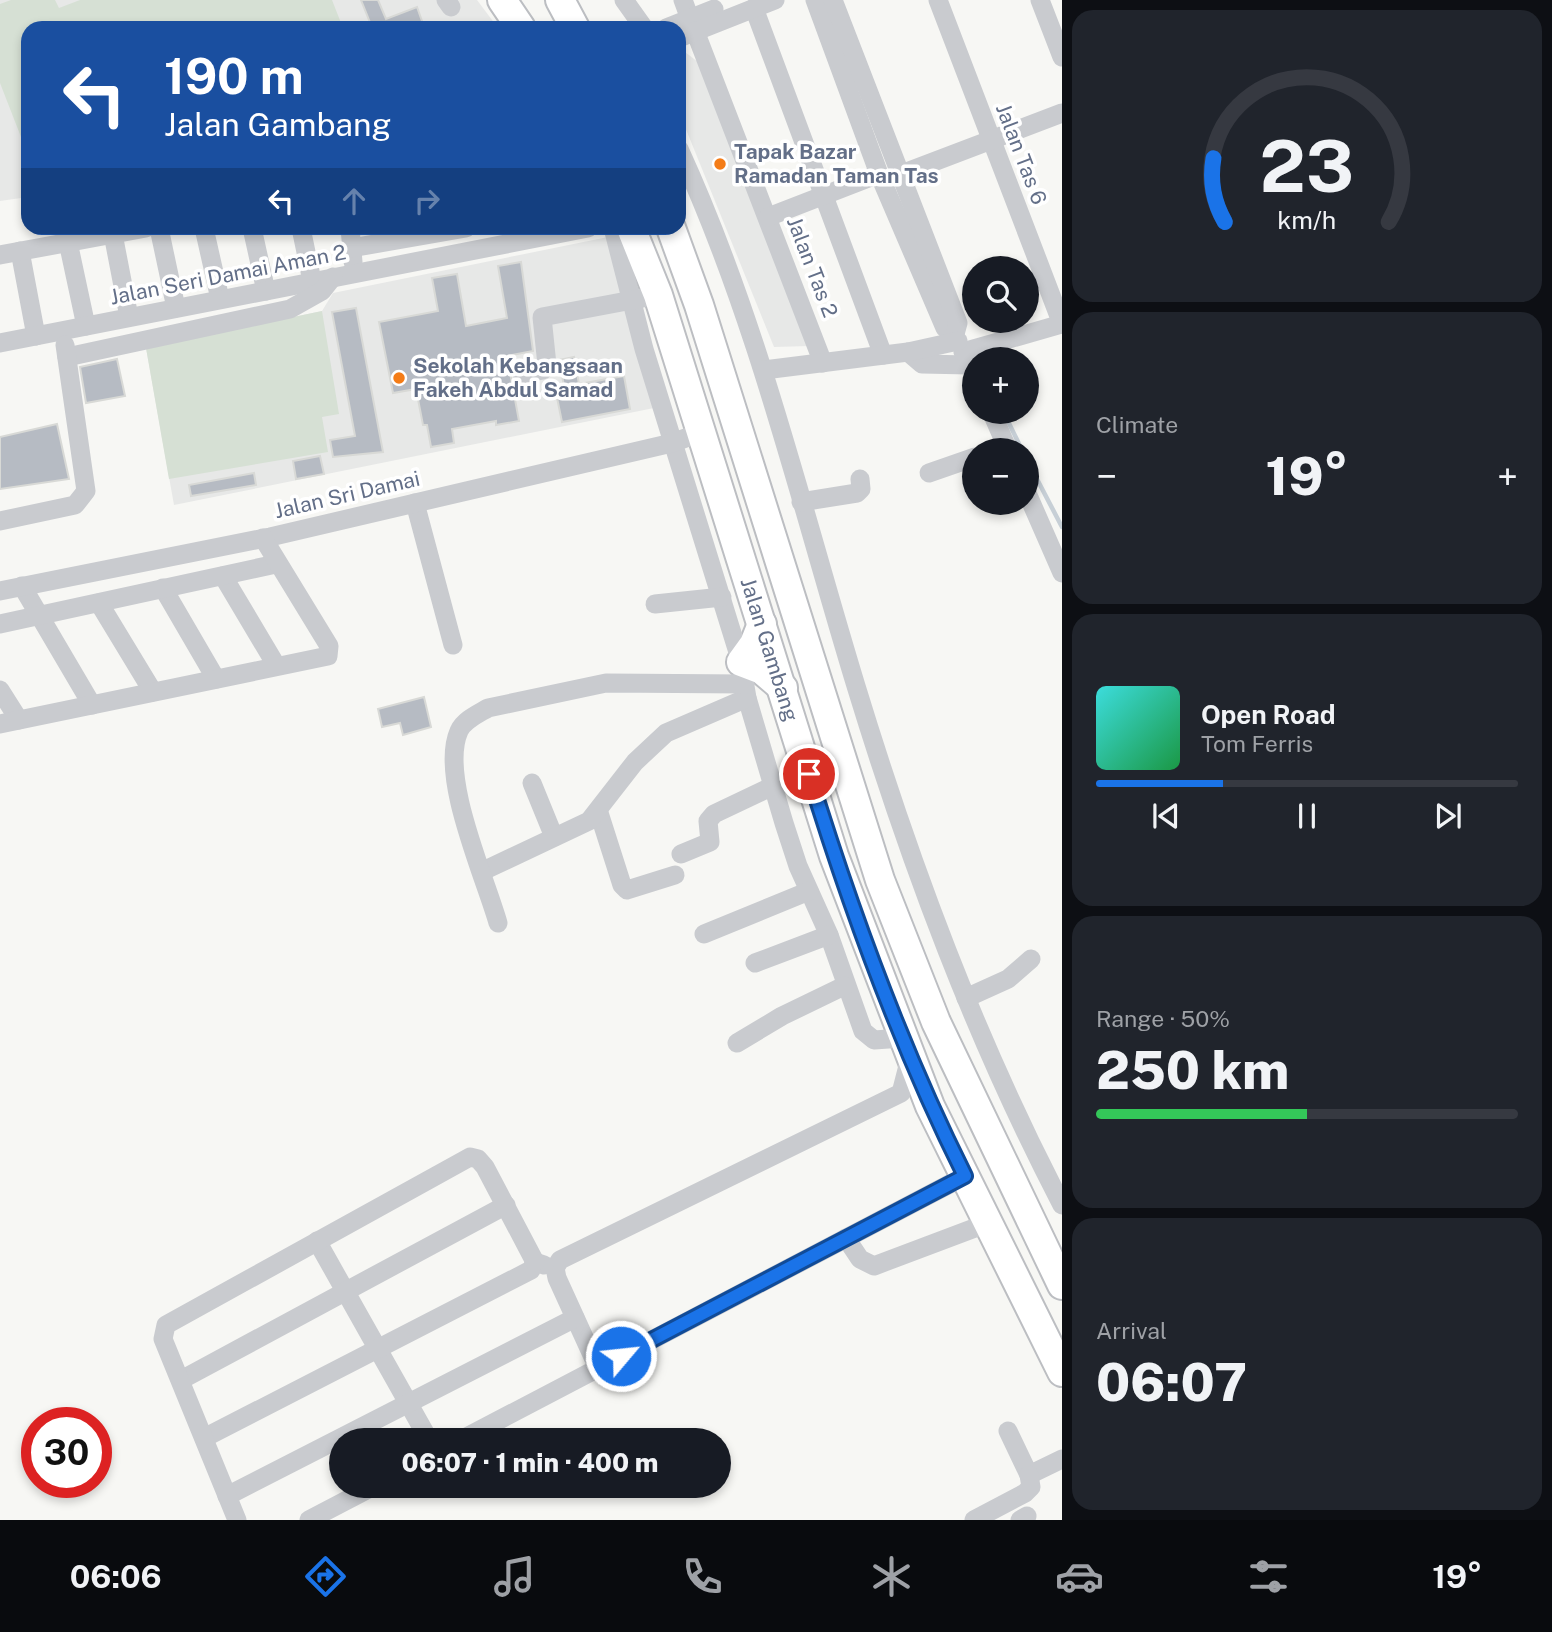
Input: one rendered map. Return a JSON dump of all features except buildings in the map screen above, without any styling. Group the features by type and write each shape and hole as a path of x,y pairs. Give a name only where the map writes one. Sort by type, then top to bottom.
{"highway":[{"path":"502,0 516,21"},
{"name":"Jalan Gambang","path":"632,235 645,298 702,432 834,856 906,1048 930,1106 1062,1372"},
{"name":"Jalan Gambang","path":"674,235 699,305 880,880 936,1022 1062,1285"},
{"path":"744,681 762,624"},
{"path":"744,681 762,670 783,688"}],"street":[{"path":"624,0 639,21"},
{"name":"Jalan Tas 2","path":"683,0 688,29 768,217 823,363"},
{"path":"688,29 746,4 775,0"},
{"path":"815,0 889,174 958,323 963,347"},
{"path":"833,0 889,174"},
{"name":"Jalan Tas 6","path":"938,0 1062,324"},
{"path":"1040,0 1062,57"},
{"path":"746,4 824,195 883,355"},
{"path":"768,217 824,195 992,142 1062,113"},
{"path":"686,165 719,241 764,370 857,688 930,914 1062,1205"},
{"path":"36,336 10,253 107,235"},
{"path":"113,235 129,317"},
{"path":"160,235 176,308"},
{"path":"206,235 220,299"},
{"path":"254,235 266,291"},
{"path":"302,235 312,281"},
{"path":"351,235 355,273"},
{"path":"352,248 426,235"},
{"name":"Jalan Seri Damai Aman 2","path":"0,343 355,273 527,235"},
{"path":"616,235 645,298 672,443 722,597 773,786 809,891 829,935 844,986 863,1031 869,1037 906,1048 901,1093"},
{"path":"68,242 86,326"},
{"path":"67,357 289,309 322,291 333,277"},
{"path":"522,374 543,370 547,365 542,317 645,298"},
{"path":"987,347 1062,324"},
{"path":"0,521 75,505 86,491 63,330"},
{"path":"764,370 908,352 922,364 962,354"},
{"name":"Jalan Sri Damai","path":"0,591 263,538 672,443 702,432"},
{"path":"929,473 962,462"},
{"path":"801,502 857,493 861,489 860,479"},
{"path":"415,503 453,645"},
{"path":"1036,515 1062,573"},
{"path":"0,690 9,722 329,654 330,646 276,564 263,538"},
{"path":"0,624 276,564"},
{"path":"223,576 276,665"},
{"path":"22,586 37,617 92,705"},
{"path":"163,588 216,679"},
{"path":"655,604 722,597"},
{"path":"99,603 153,692"},
{"path":"483,871 589,821 599,813 635,762 666,733 744,681"},
{"path":"498,923 483,871 464,824 455,770 459,731 471,717 488,708 606,682 744,681"},
{"path":"532,783 554,837"},
{"path":"681,854 710,842 708,821 714,814 773,786"},
{"path":"599,813 625,889 630,891 676,875"},
{"path":"704,934 809,891"},
{"path":"755,963 829,935"},
{"path":"966,998 1001,984 1031,959"},
{"path":"737,1043 782,1016 844,986"},
{"path":"901,1093 930,1106"},
{"path":"555,1268 569,1254 901,1093"},
{"path":"204,1438 531,1270 534,1262 481,1162 470,1157 166,1325 163,1339 237,1520"},
{"path":"484,1428 965,1176"},
{"path":"181,1380 506,1205"},
{"path":"846,1238 860,1259 874,1266 988,1223"},
{"path":"317,1241 422,1428"},
{"path":"534,1262 555,1268"},
{"path":"555,1268 598,1368"},
{"path":"227,1496 575,1318"},
{"path":"974,1520 1025,1493 1031,1487 1029,1475 1008,1431"},
{"path":"1029,1475 1062,1459"},
{"path":"309,1520 351,1498"}],"shaded area":[{"path":"0,0 477,0 493,21 21,21 21,198 0,201"},
{"path":"11,0 55,0 59,8 80,0 332,0 340,21 21,21 21,137 0,83 0,4"},
{"name":"Tapak Bazar Ramadan Taman Tas","path":"686,53 702,65 809,346 774,347 686,129"},
{"name":"Sekolah Kebangsaan Fakeh Abdul Samad","path":"608,237 654,408 174,505 146,348 322,311 333,293"},
{"path":"322,311 339,414 322,417 328,452 169,479 146,348"}],"waterway":[{"path":"1009,424 1016,438"},
{"path":"1039,483 1062,527"}],"place":[{"name":"Tapak Bazar Ramadan Taman Tas","path":"720,164"},
{"name":"Sekolah Kebangsaan Fakeh Abdul Samad","path":"399,378"}],"route":[{"path":"621,1356 965,1176 930,1106 910,1058 834,856 809,774"}]}
